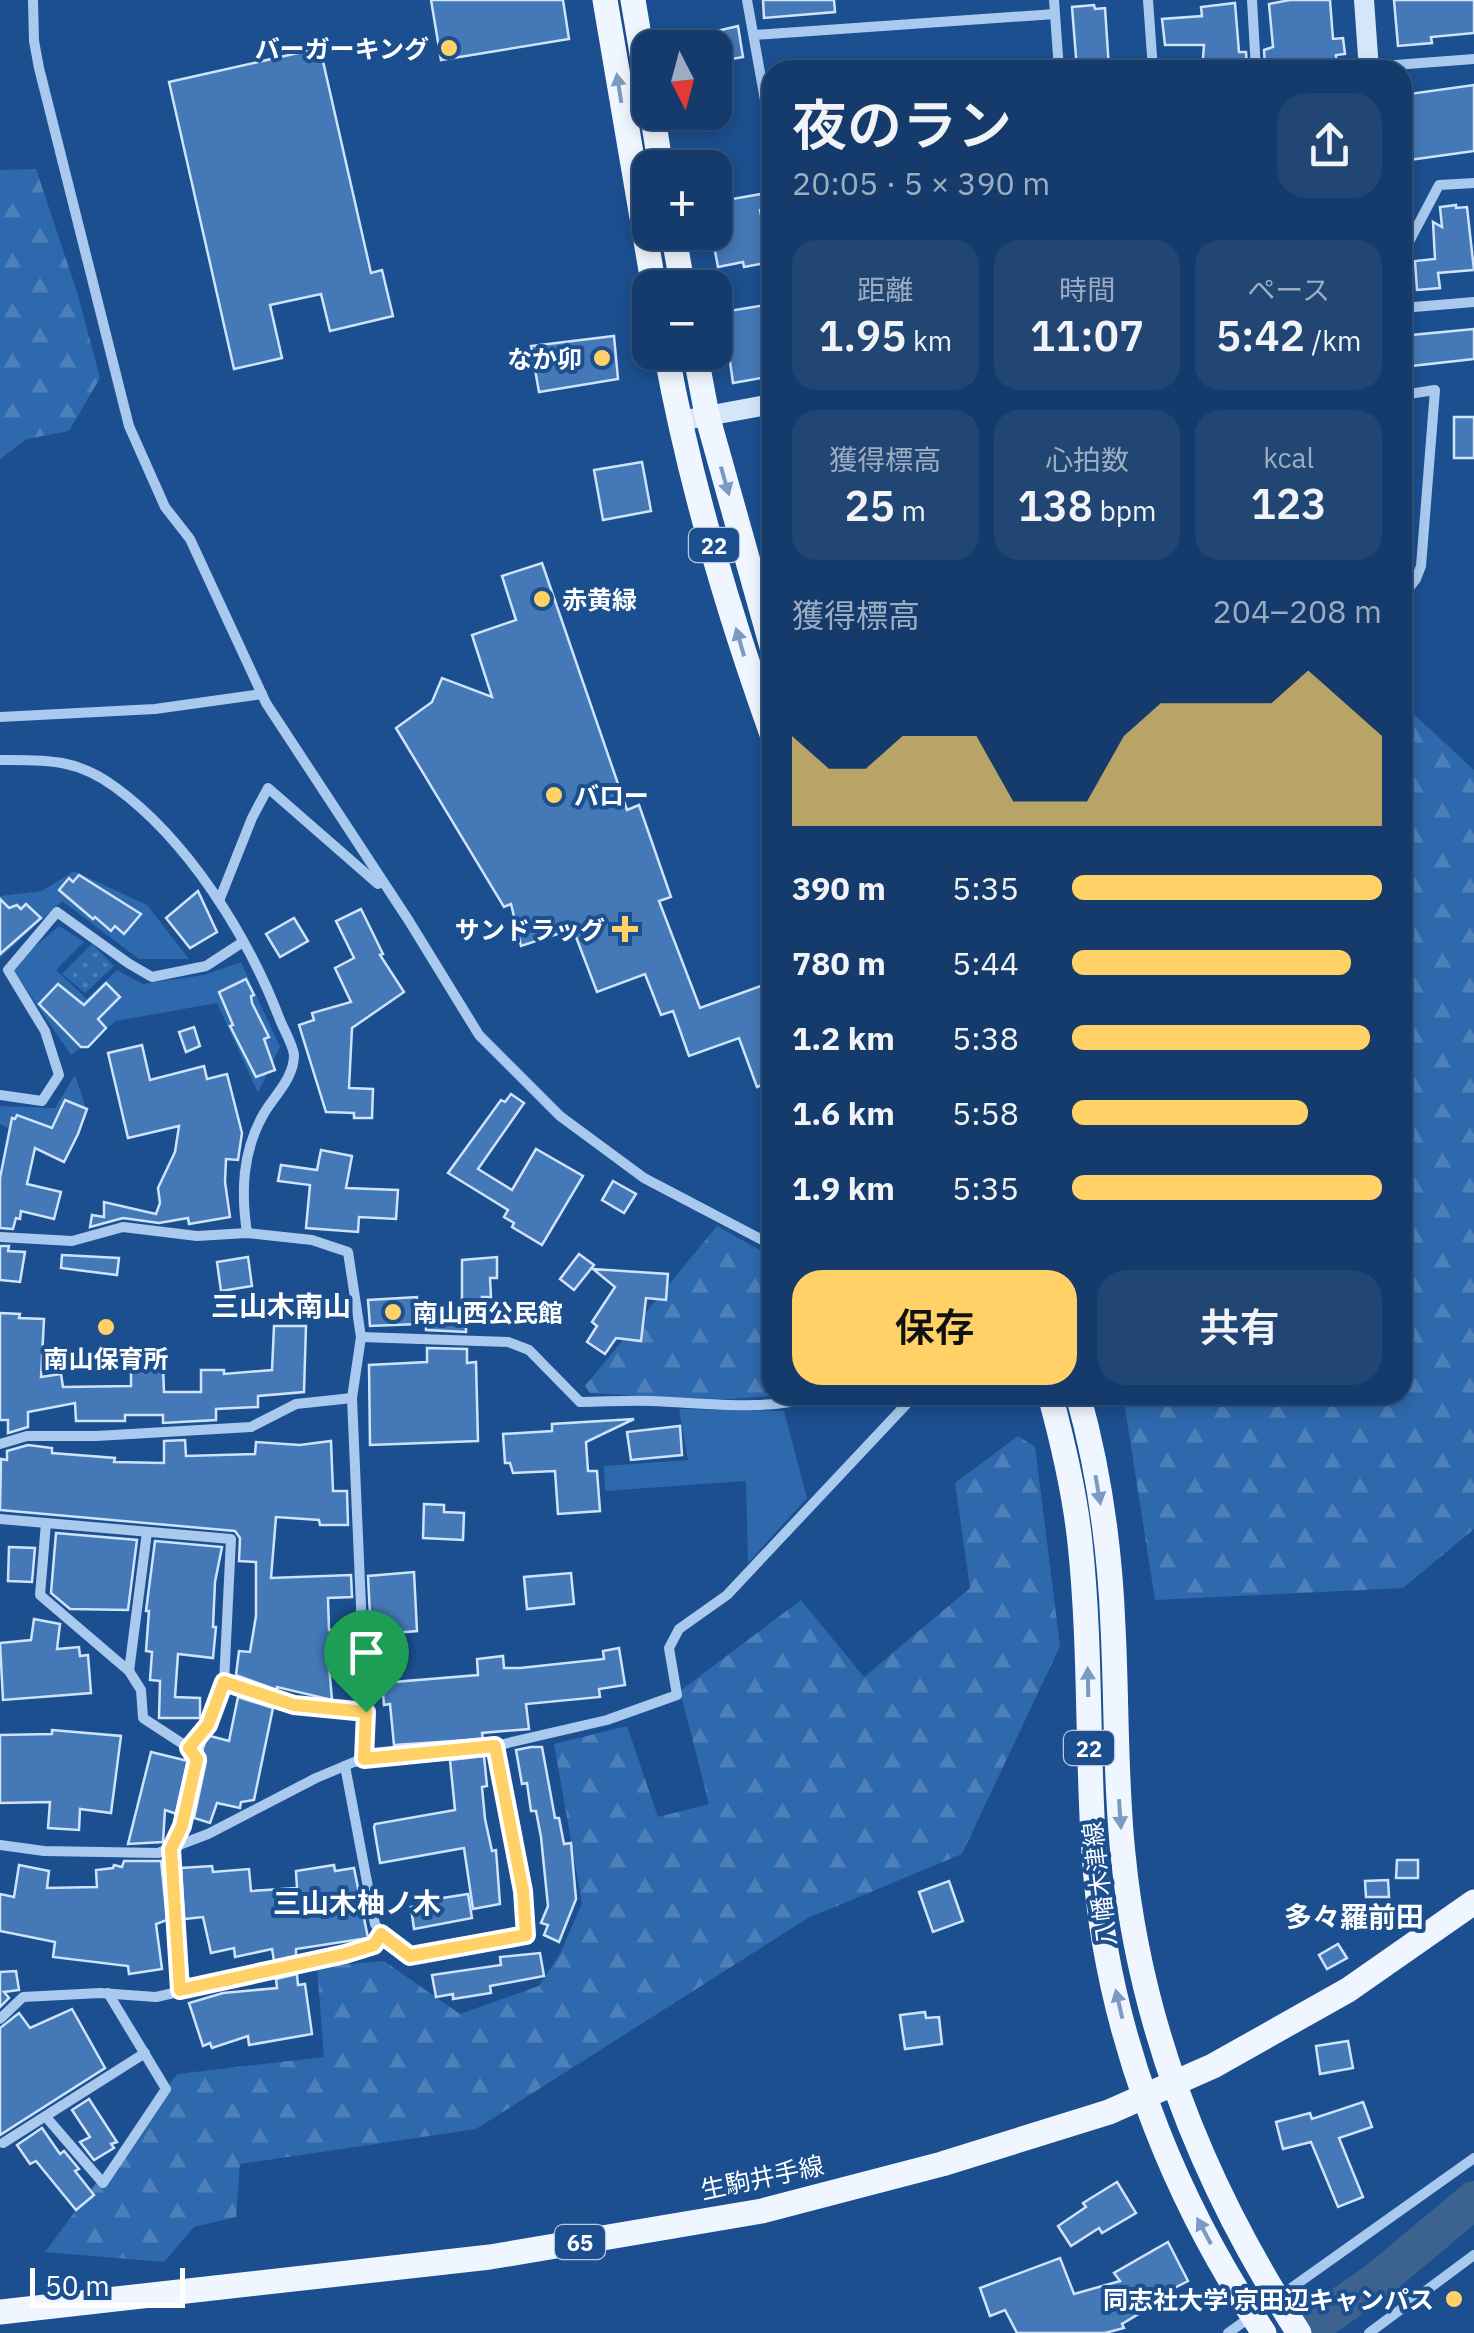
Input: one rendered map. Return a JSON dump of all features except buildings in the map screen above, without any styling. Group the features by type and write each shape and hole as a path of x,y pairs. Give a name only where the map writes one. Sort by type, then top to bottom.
{"main road":[{"path":"605,0 651,270"},
{"path":"633,0 638,30"},
{"name":"22","path":"670,370 744,657 762,706"},
{"name":"22","path":"698,370 707,416 762,611"},
{"name":"八幡木津線","path":"1052,1405 1080,1540 1087,1627 1094,1858 1108,1956 1126,2039 1145,2098 1201,2227 1258,2324"},
{"name":"八幡木津線","path":"1080,1405 1106,1538 1123,1855 1155,2031 1192,2136 1229,2217 1299,2333"},
{"name":"生駒井手線","path":"0,2312 490,2257 762,2211 942,2164 1110,2112 1174,2085 1348,1990 1474,1902"}],"street":[{"path":"33,0 39,68 129,426 165,507 190,539 262,694 479,1035 560,1116 644,1178 762,1240"},
{"path":"747,0 762,82"},
{"path":"1054,0 1058,60"},
{"path":"1148,0 1152,60"},
{"path":"1252,0 1255,60"},
{"path":"1364,0 1368,60"},
{"path":"754,36 1055,14"},
{"path":"1412,64 1474,59"},
{"path":"1412,236 1439,185 1474,183"},
{"path":"1412,307 1474,302"},
{"path":"1412,393 1434,390 1420,566 1412,584"},
{"path":"680,421 762,406"},
{"path":"0,718 155,710 262,694"},
{"path":"0,760 63,760 114,785 158,825 219,900 272,997 294,1055 283,1088 263,1114 247,1154 241,1195 246,1233"},
{"path":"219,900 268,788 388,892"},
{"path":"0,1095 42,1101 59,1075 45,1031 8,970 56,912 128,964 152,976 206,966 243,942"},
{"path":"0,1237 72,1241 123,1227 197,1236 246,1233 312,1240 348,1252 362,1336 352,1398 366,1712 364,1759"},
{"path":"362,1336 508,1342 529,1350 580,1402 652,1401 725,1407 762,1404"},
{"path":"0,1444 27,1436 96,1436 251,1426 296,1404 352,1398"},
{"path":"0,1845 158,1853 364,1759 495,1746 606,1720 676,1695 669,1648 680,1630 727,1595 906,1405"},
{"path":"0,1519 230,1540 224,1682 208,1725 189,1748"},
{"path":"46,1523 40,1594 129,1671 141,1690 143,1718 189,1748 197,1759 182,1826 171,1849 180,1990"},
{"path":"129,1671 147,1532"},
{"path":"224,1682 294,1705 366,1712"},
{"path":"345,1766 375,1924 381,1934 410,1956 526,1935 523,1891 495,1746"},
{"path":"0,2019 24,1997 156,1997 345,1954 374,1945 381,1934"},
{"path":"46,2117 102,2183 166,2089 108,1994"},
{"path":"3,2143 144,2053"},
{"path":"1228,2333 1258,2324 1277,2300 1474,2158"},
{"path":"1369,2333 1474,2255"}],"green space":[{"path":"36,169 77,292 100,378 69,431 27,439 0,459 0,170"},
{"path":"1412,712 1474,770 1474,1529 1403,1588 1155,1600 1125,1405 1412,1405"},
{"path":"74,871 147,905 189,959 139,959 62,901 0,958 0,896 42,891"},
{"path":"59,926 84,942 56,970 87,999 117,970 143,984 204,975 241,962 280,1047 258,1093 217,1003 116,1021 71,1055 11,967"},
{"path":"92,944 114,966 85,993 62,974"},
{"path":"75,1075 87,1111 63,1156 0,1124 0,1106 55,1108"},
{"path":"717,1226 762,1251 762,1397 717,1400 590,1393 585,1386"},
{"path":"679,1409 784,1411 807,1498 748,1563 746,1481 605,1491 604,1466 688,1460"},
{"path":"1018,1436 1035,1447 1060,1646 962,1854 808,1918 476,2129 240,2164 236,2217 194,2227 164,2262 45,2252 177,2074 324,2057 317,1967 384,1961 460,2014 539,1986 561,1952 582,1903 554,1744 627,1726 658,1817 709,1804 680,1691 801,1600 864,1677 970,1588 955,1483"}],"waterway":[{"path":"1302,2333 1377,2281 1474,2200"}],"place":[{"name":"バーガーキング","path":"449,48"},
{"name":"なか卯","path":"602,358"},
{"name":"赤黄緑","path":"542,599"},
{"name":"バロー","path":"554,795"},
{"name":"サンドラッグ","path":"625,929"},
{"name":"南山西公民館","path":"393,1312"},
{"name":"南山保育所","path":"106,1327"},
{"name":"同志社大学 京田辺キャンパス","path":"1454,2299"}],"district":[{"name":"三山木南山","path":"281,1305"},
{"name":"三山木柚ノ木","path":"357,1902"},
{"name":"多々羅前田","path":"1354,1916"}],"route":[{"path":"224,1682 294,1705 366,1712 364,1759 495,1746 523,1891 526,1935 410,1956 381,1934 374,1945 345,1954 180,1990 171,1849 182,1826 197,1759 189,1748 208,1725 224,1682"}]}
